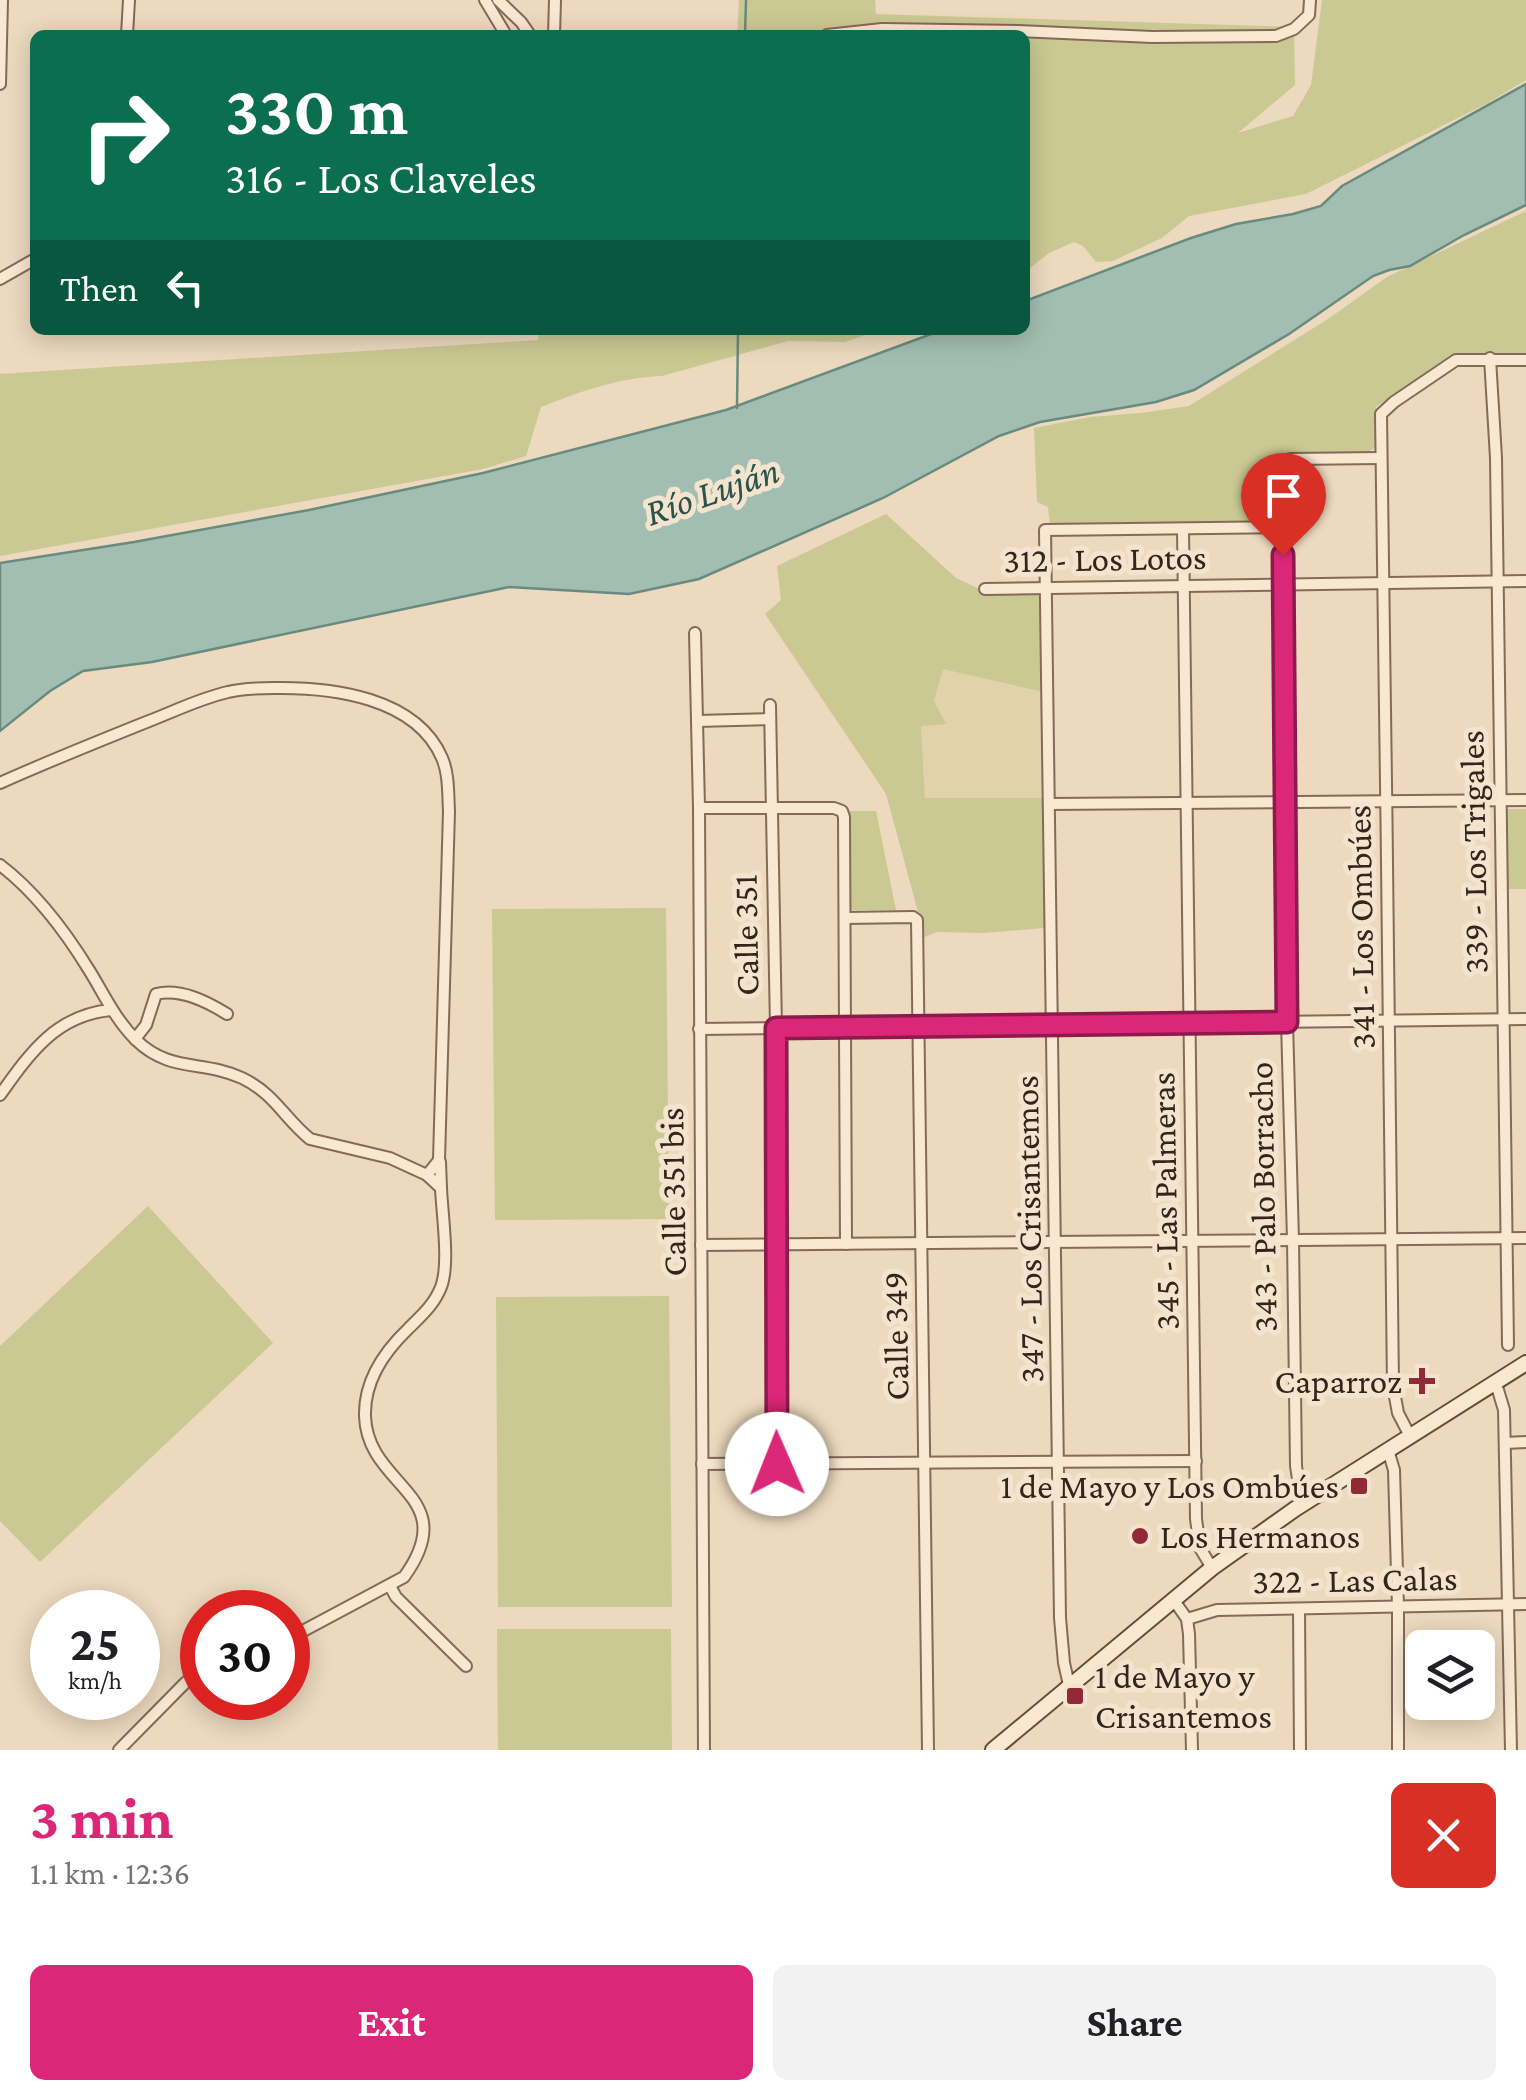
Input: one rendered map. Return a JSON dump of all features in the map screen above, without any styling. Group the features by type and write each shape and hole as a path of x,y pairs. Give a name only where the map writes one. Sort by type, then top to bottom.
{"main road":[{"path":"993,1750 1212,1568 1312,1498 1526,1363"}],"street":[{"path":"0,84 2,0"},
{"path":"128,30 129,0"},
{"path":"485,0 503,30"},
{"path":"498,0 527,30"},
{"path":"554,30 555,0"},
{"path":"1030,32 1152,37 1276,36 1294,30 1309,15 1310,0"},
{"path":"873,30 950,30"},
{"path":"0,280 30,261"},
{"path":"1490,358 1526,360"},
{"name":"341 - Los Ombúes","path":"1410,1436 1398,1413 1394,1394 1381,414 1456,360 1490,358"},
{"name":"339 - Los Trigales","path":"1490,358 1496,458 1508,1345"},
{"name":"343 - Palo Borracho","path":"1312,1498 1298,1478 1296,1466 1287,1022 1283,470 1290,459 1381,458"},
{"path":"1182,530 1283,527"},
{"name":"347 - Los Crisantemos","path":"1069,1686 1060,1618 1045,530 1182,530"},
{"name":"345 - Las Palmeras","path":"1182,530 1196,1519 1200,1548 1212,1568"},
{"name":"312 - Los Lotos","path":"984,589 1526,582"},
{"name":"Calle 351 bis","path":"695,633 704,1750"},
{"path":"0,782 231,691 289,688 350,694 394,710 415,723 442,759 448,795 440,1160 445,1272 430,1308 380,1361 369,1385 365,1418 374,1450 412,1496 425,1525 423,1542 404,1577 310,1628"},
{"name":"Calle 351","path":"770,704 776,1028 777,1464"},
{"path":"697,721 770,719"},
{"path":"1050,804 1526,800"},
{"path":"698,808 842,811 846,918 846,1244"},
{"path":"0,866 42,904 135,1039 163,1060 219,1070 243,1079 280,1105 310,1139 368,1152 426,1174 441,1188"},
{"name":"Calle 349","path":"846,918 918,920 928,1750"},
{"path":"135,1039 146,1025 152,999 163,992 208,1002 226,1014"},
{"path":"0,1095 25,1060 54,1031 92,1012 112,1010"},
{"path":"699,1029 1526,1020"},
{"path":"426,1174 440,1160"},
{"path":"701,1245 1526,1238"},
{"path":"1492,1384 1504,1410 1511,1750"},
{"path":"1505,1443 1526,1442"},
{"path":"1388,1450 1394,1470 1398,1750"},
{"path":"702,1464 1196,1461"},
{"path":"390,1586 466,1666"},
{"path":"1173,1600 1187,1619 1192,1750"},
{"name":"322 - Las Calas","path":"1187,1619 1217,1610 1526,1604"},
{"path":"1298,1609 1300,1750"},
{"path":"120,1750 180,1688"}],"shaded area":[{"path":"739,0 875,0 876,14 1294,27 1295,85 1238,133 1293,116 1311,85 1322,0 1526,0 1526,80 1306,194 1189,216 1162,238 1113,261 1096,262 1083,246 1074,242 1049,253 1030,268 1030,30 737,30"},
{"path":"1526,211 1526,356 1491,353 1439,365 1376,407 1376,447 1368,452 1278,459 1275,518 1268,524 1050,526 1048,507 1037,502 1034,428 1090,417 1189,406 1387,277"},
{"path":"538,335 865,335 845,342 788,341 662,376 616,382 570,396 541,407 526,456 483,469 0,556 0,374 538,340"},
{"path":"886,514 956,578 986,592 1041,594 1043,692 943,669 934,701 946,724 921,726 925,798 1044,798 1045,928 937,932 922,938 886,794 765,614 781,600 777,566"},
{"path":"942,668 1043,692 1044,798 925,798 921,725 945,723 934,701"},
{"path":"1507,809 1526,809 1526,889 1508,889"},
{"path":"848,811 876,811 896,910 849,910"},
{"path":"666,908 669,1219 495,1220 492,909"},
{"path":"148,1206 273,1343 40,1562 0,1521 0,1346"},
{"path":"669,1296 672,1607 498,1607 496,1297"},
{"path":"497,1629 671,1629 672,1750 498,1750"}],"water":[{"name":"Río Luján","path":"1526,84 1526,205 1410,266 1373,276 1289,334 1194,390 1156,402 1040,422 999,436 883,498 699,579 629,594 509,587 152,662 83,671 50,691 0,731 0,563 309,510 483,473 726,410 928,335 1030,335 1030,299 1191,238 1321,206 1342,186"}],"waterway":[{"path":"745,30 746,0"},
{"path":"737,408 738,335"}],"place":[{"name":"Caparroz","path":"1422,1381"},
{"name":"1 de Mayo y Los Ombúes","path":"1359,1486"},
{"name":"Los Hermanos","path":"1140,1536"},
{"name":"1 de Mayo y Crisantemos","path":"1075,1696"}],"route":[{"path":"777,1464 776,1028 1287,1022 1283,555"}]}
